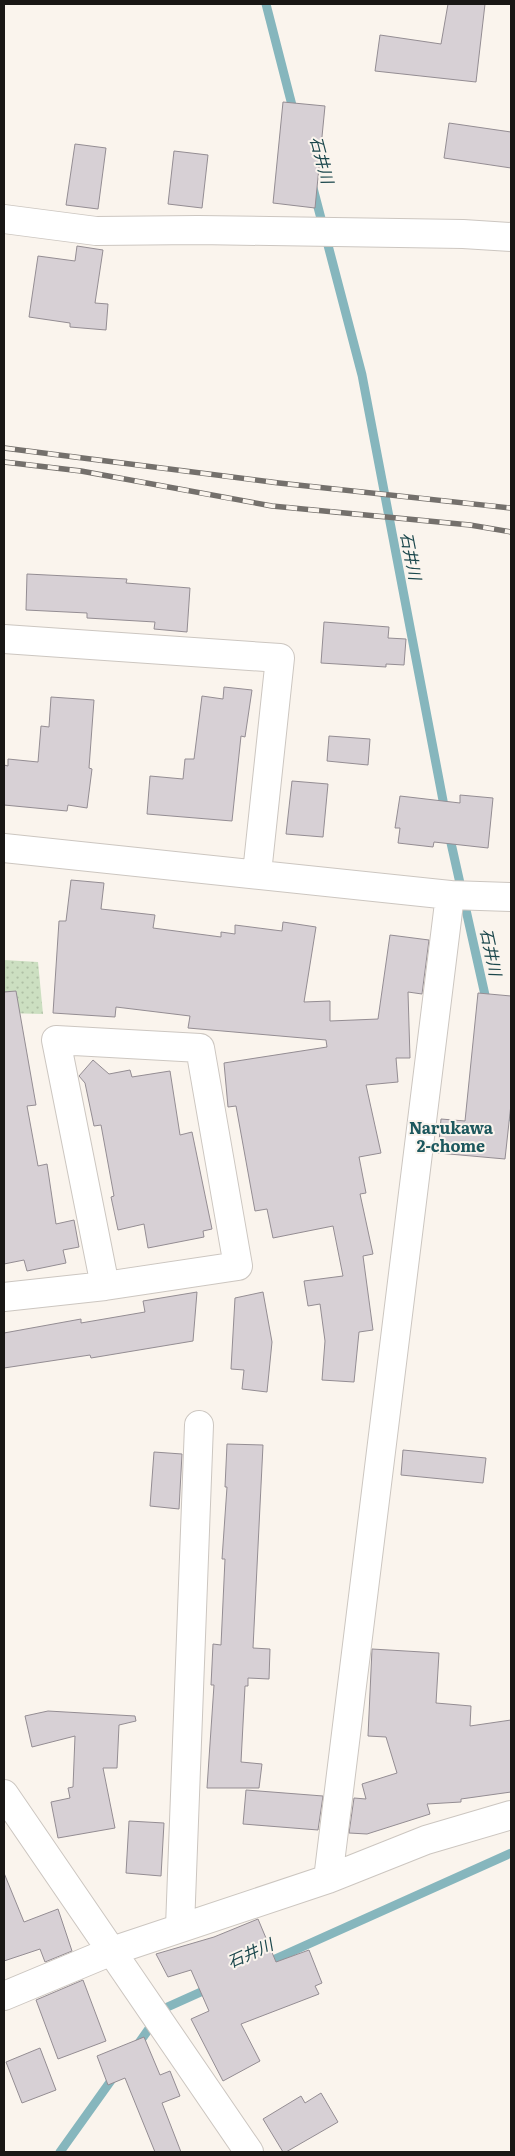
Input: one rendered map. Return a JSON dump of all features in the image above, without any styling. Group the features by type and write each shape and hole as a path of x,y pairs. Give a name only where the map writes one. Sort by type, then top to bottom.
{"street":[{"path":"4,219 96,231 463,234 511,237"},
{"path":"4,639 280,658 257,873"},
{"path":"4,848 257,873 450,895 511,897"},
{"path":"328,1879 450,895"},
{"path":"4,1297 105,1286 238,1266 200,1048 56,1040 105,1286"},
{"path":"180,1927 199,1425"},
{"path":"4,1794 249,2152"},
{"path":"4,1996 112,1951 328,1879 426,1840 511,1815"}],"green space":[{"path":"4,960 38,962 43,1014 4,1013"}],"building":[{"path":"448,4 485,4 476,82 375,71 380,35 441,44"},
{"path":"283,102 325,106 315,208 273,203"},
{"path":"449,123 511,132 511,168 444,158"},
{"path":"75,144 106,148 98,209 66,205"},
{"path":"174,151 208,155 202,208 168,204"},
{"path":"77,246 103,250 95,303 108,304 106,330 70,327 70,323 29,317 38,256 75,261"},
{"path":"27,574 127,579 126,583 190,588 187,632 154,629 155,622 87,618 87,613 26,610"},
{"path":"324,622 389,627 388,638 406,639 404,665 386,664 386,667 321,663"},
{"path":"224,687 252,690 245,737 241,736 232,821 147,814 150,776 183,779 185,759 194,759 202,696 223,699"},
{"path":"51,697 94,700 89,768 92,769 87,808 68,805 67,811 4,805 4,765 8,766 8,759 38,762 41,726 49,727"},
{"path":"329,736 370,739 368,765 327,761"},
{"path":"292,781 328,784 323,837 286,834"},
{"path":"460,795 493,798 488,848 434,842 433,847 398,843 400,828 395,828 400,796 460,803"},
{"path":"71,880 104,883 101,909 155,915 153,928 221,937 221,932 235,934 235,925 282,931 283,922 316,927 304,1002 330,1001 330,1021 378,1019 390,935 429,940 422,994 408,992 410,1058 396,1058 398,1082 366,1085 381,1153 359,1157 366,1193 360,1194 373,1254 363,1256 373,1330 359,1332 354,1382 322,1380 325,1341 320,1304 308,1306 304,1281 343,1276 333,1226 273,1238 267,1209 255,1211 236,1106 228,1107 224,1063 327,1047 326,1040 188,1028 190,1016 116,1007 115,1017 53,1013 59,921 66,921"},
{"path":"16,991 36,1105 27,1106 38,1166 47,1164 56,1224 74,1220 79,1247 63,1250 66,1263 27,1271 24,1260 4,1264 4,992"},
{"path":"478,993 511,996 511,1104 505,1159 438,1153 441,1119 465,1121"},
{"path":"93,1060 109,1074 130,1070 132,1077 170,1071 180,1135 192,1132 212,1229 203,1231 204,1237 148,1248 144,1224 118,1230 111,1197 114,1196 101,1125 94,1126 85,1083 79,1076"},
{"path":"197,1292 193,1341 91,1358 90,1355 4,1368 4,1333 81,1319 81,1323 145,1312 143,1301"},
{"path":"263,1292 272,1342 267,1392 242,1389 244,1370 231,1369 235,1298"},
{"path":"227,1444 263,1445 253,1648 270,1649 269,1679 248,1678 248,1686 245,1686 241,1762 262,1764 259,1788 207,1788 214,1685 211,1685 213,1644 221,1645 225,1559 222,1559 227,1487 225,1487"},
{"path":"403,1450 486,1458 483,1483 401,1475"},
{"path":"154,1452 182,1454 179,1509 150,1506"},
{"path":"372,1649 439,1653 436,1703 471,1706 470,1726 511,1720 511,1792 461,1799 461,1802 427,1804 430,1814 367,1834 349,1833 354,1798 366,1799 362,1784 397,1773 386,1737 368,1736"},
{"path":"48,1711 135,1716 136,1721 119,1725 117,1768 103,1768 115,1828 58,1838 51,1802 70,1798 68,1788 73,1787 75,1736 32,1747 25,1716"},
{"path":"246,1790 323,1796 318,1830 243,1824"},
{"path":"129,1821 164,1823 161,1876 126,1873"},
{"path":"4,1873 24,1922 58,1909 72,1951 45,1962 40,1949 4,1961"},
{"path":"258,1919 276,1962 309,1950 322,1983 315,1986 319,1994 241,2024 260,2061 223,2081 191,2019 209,2011 191,1970 168,1977 156,1954 214,1937"},
{"path":"83,1980 106,2041 58,2059 36,2000"},
{"path":"144,2037 160,2075 170,2071 180,2096 162,2103 181,2152 155,2152 125,2078 108,2085 97,2056"},
{"path":"40,2048 56,2090 22,2103 6,2062"},
{"path":"321,2093 338,2122 283,2152 263,2119 301,2096 305,2103"}],"waterway":[{"name":"石井川","path":"266,4 294,113"},
{"name":"石井川","path":"313,188 362,375 445,811"},
{"name":"石井川","path":"449,834 487,1004"},
{"name":"石井川","path":"508,1100 511,1117"},
{"name":"石井川","path":"264,1964 511,1853"},
{"name":"石井川","path":"136,2047 163,2009 212,1987"},
{"name":"石井川","path":"60,2152 115,2075"}],"railway":[{"path":"4,448 279,483 511,508"},
{"path":"4,462 81,471 272,506 470,525 511,532"}],"district":[{"name":"Narukawa 2-chome","path":"451,1137"}]}
